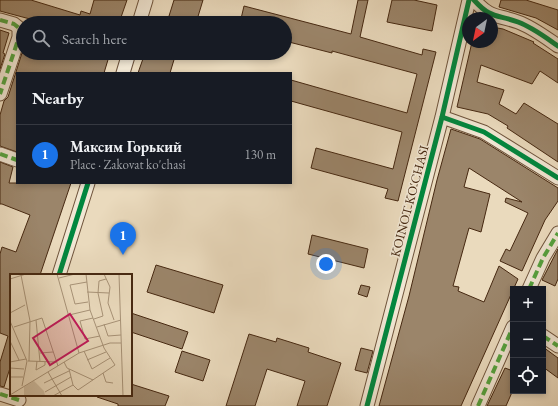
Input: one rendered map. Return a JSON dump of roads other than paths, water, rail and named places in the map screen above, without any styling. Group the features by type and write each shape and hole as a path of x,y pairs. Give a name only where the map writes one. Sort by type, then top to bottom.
{"street":[{"path":"141,16 146,0"},
{"name":"KOINOT KO'CHASI","path":"367,406 442,117 469,0"},
{"path":"474,0 483,9 493,15 518,22 538,32 558,46"},
{"path":"0,20 16,26"},
{"path":"0,94 16,46"},
{"path":"123,72 127,60"},
{"path":"442,117 484,132 558,178"},
{"path":"0,154 16,160"},
{"path":"59,274 88,184"},
{"path":"530,286 543,258 558,233"},
{"path":"478,406 510,334"},
{"path":"546,338 558,346"},
{"path":"0,394 19,400"}],"place":[{"name":"Максим Горький","path":"123,255"}]}
